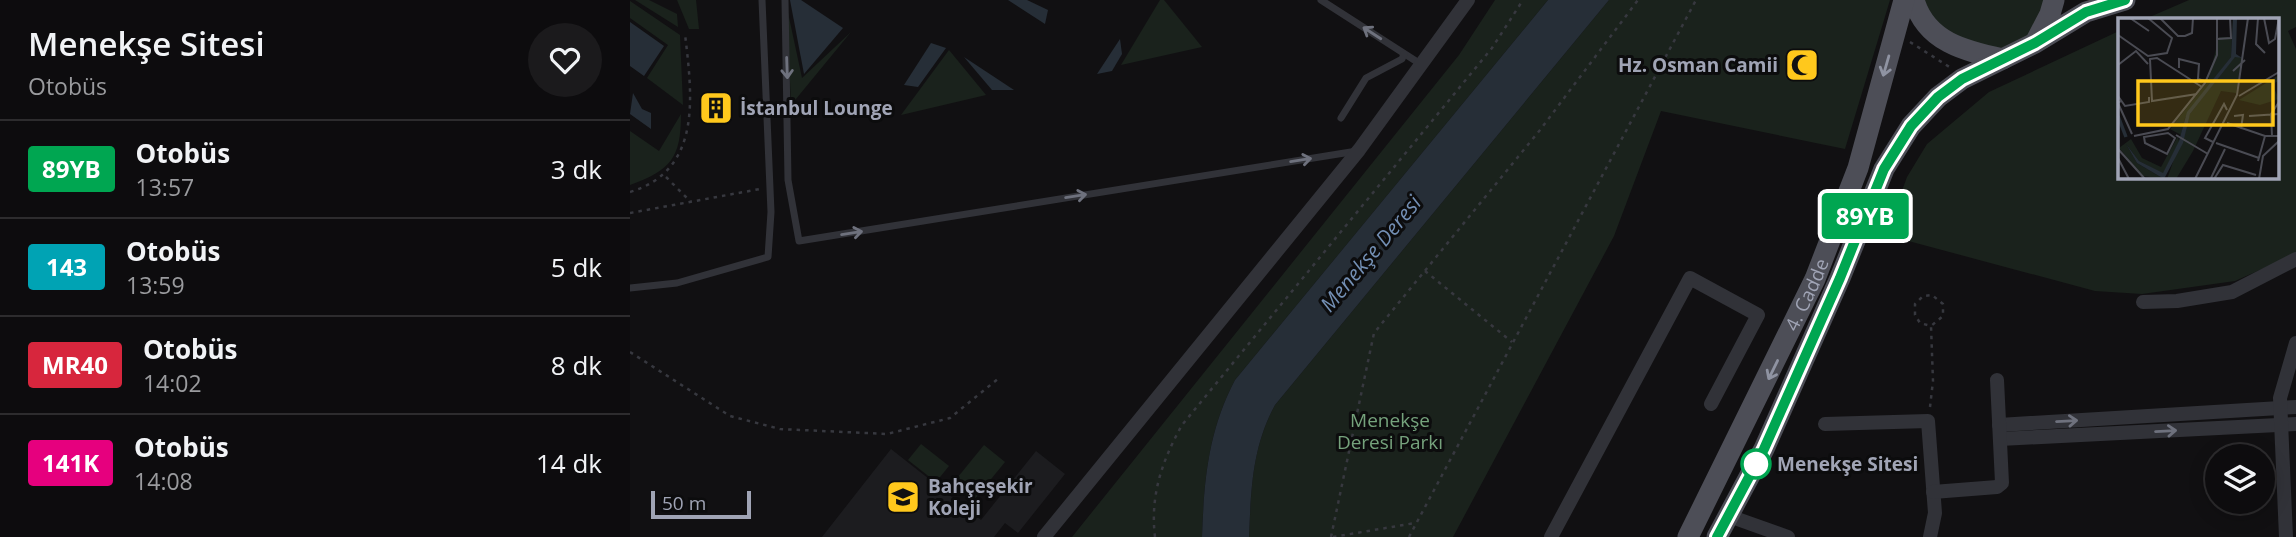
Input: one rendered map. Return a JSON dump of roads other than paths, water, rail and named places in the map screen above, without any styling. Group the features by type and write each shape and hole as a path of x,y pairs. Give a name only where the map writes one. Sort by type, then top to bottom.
{"main road":[{"name":"4. Cadde","path":"1688,537 1815,279 1858,168 1904,0"},
{"path":"1914,0 1931,30 1950,45 2003,59"},
{"path":"2035,43 2050,15 2054,0"},
{"name":"4. Cadde","path":"1717,537 1764,449 1840,278 1884,169 1911,126 1938,97 1962,79 2035,43 2086,12 2125,0"}],"street":[{"path":"1044,537 1359,150 1423,66 1468,0"},
{"path":"2143,302 2177,301 2232,292 2296,259"},
{"path":"1550,537 1690,278 1758,315 1711,404"},
{"path":"2289,533 2289,424 2280,408 2280,398 2296,343"},
{"path":"1933,492 1997,487 2002,483 1997,380"},
{"path":"1999,432 2296,407"},
{"path":"1825,424 1928,421 1935,513 1930,537"},
{"path":"1999,432 2289,424"},
{"path":"1728,516 1788,537"}],"lane":[{"path":"630,288 677,283 768,257 770,187 762,0"},
{"path":"785,0 788,180 799,241 1359,150"},
{"path":"1321,0 1423,66"},
{"path":"1341,117 1366,78 1402,59 1404,54"}],"water":[{"path":"790,0 801,0 843,28 804,74"},
{"path":"1008,0 1027,0 1048,10 1045,24"},
{"name":"Menekşe Deresi","path":"1548,0 1609,0 1275,405 1257,453 1249,537 1202,537 1204,496 1213,437 1235,380"},
{"path":"630,22 664,46 644,76 630,66"},
{"path":"1120,39 1122,54 1112,71 1097,74"},
{"path":"931,43 946,48 918,87 904,85"},
{"path":"964,57 1014,90 992,90"},
{"path":"633,93 642,109 651,113 651,129 630,114"}],"place":[{"name":"Hz. Osman Camii","path":"1802,65"},
{"name":"İstanbul Lounge","path":"716,108"},
{"name":"Menekşe Sitesi","path":"1756,464"},
{"name":"Bahçeşekir Koleji","path":"903,497"}],"park label":[{"name":"Menekşe Deresi Parkı","path":"1390,431"}]}
